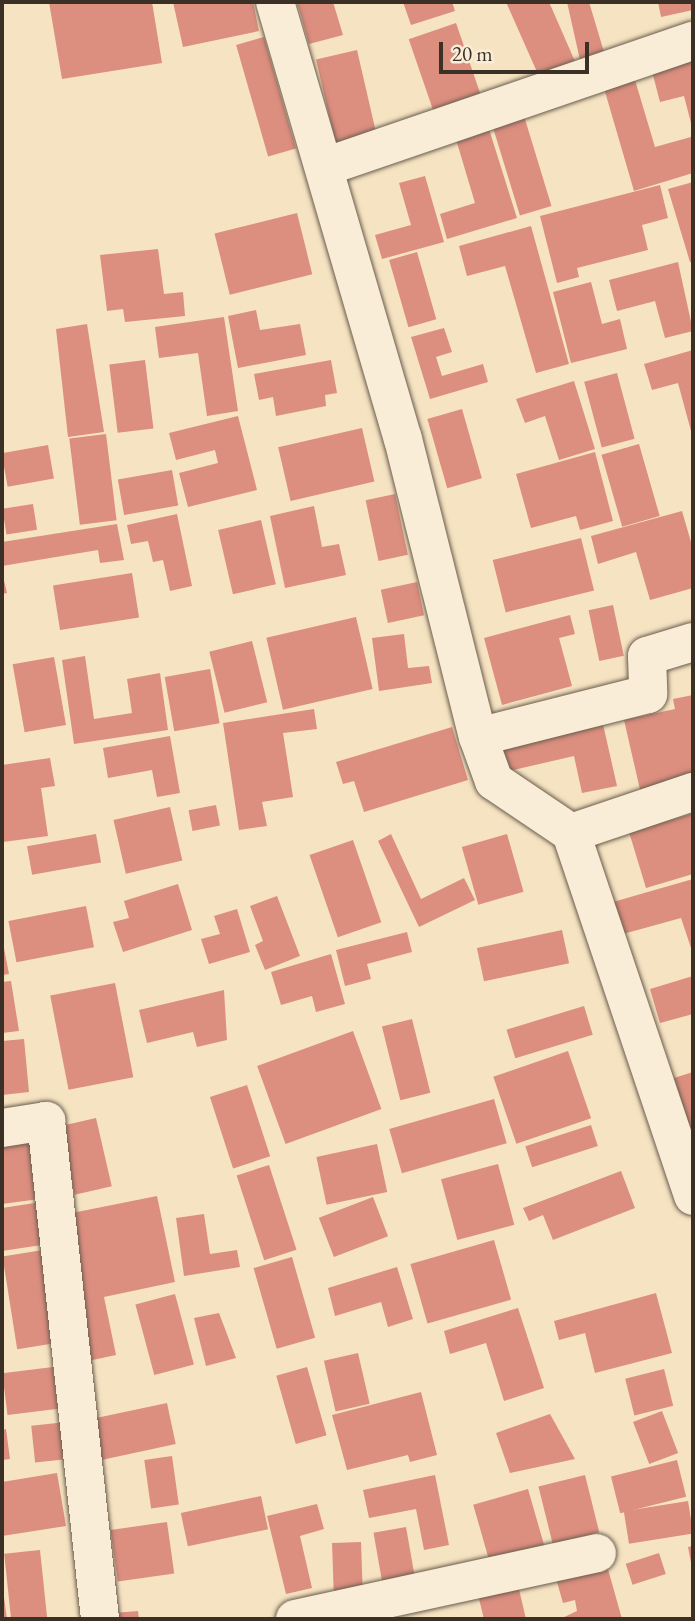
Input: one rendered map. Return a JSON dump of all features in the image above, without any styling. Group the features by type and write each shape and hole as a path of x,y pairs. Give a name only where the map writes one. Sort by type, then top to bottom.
{"street":[{"path":"275,2 327,166 478,737 494,781 571,833 692,1177"},
{"path":"327,166 693,41"},
{"path":"478,737 648,694 647,656 693,642"},
{"path":"571,833 693,792"},
{"path":"2,1128 46,1121 100,1619"},
{"path":"295,1619 597,1553"}],"building":[{"path":"49,2 152,2 162,63 62,79"},
{"path":"173,2 253,2 259,31 183,47"},
{"path":"297,2 333,2 343,35 309,44"},
{"path":"403,2 452,2 455,11 411,25"},
{"path":"506,2 549,2 577,66 541,81"},
{"path":"567,2 589,2 604,52 580,60"},
{"path":"658,2 693,2 693,10 661,17"},
{"path":"456,23 485,106 437,122 409,39"},
{"path":"264,37 296,149 268,156 236,45"},
{"path":"693,48 692,127 684,96 660,102 649,60"},
{"path":"357,50 377,138 336,147 316,59"},
{"path":"632,70 655,147 691,137 693,146 693,173 634,191 601,78"},
{"path":"524,116 551,206 520,216 492,126"},
{"path":"488,126 517,218 447,239 440,214 475,203 455,136"},
{"path":"425,176 444,242 382,259 375,235 411,225 399,183"},
{"path":"693,182 693,262 690,262 668,189"},
{"path":"660,185 668,218 642,225 648,250 577,268 579,277 557,283 540,216"},
{"path":"297,213 312,274 230,295 215,234"},
{"path":"531,226 569,364 536,373 505,266 467,276 459,246"},
{"path":"158,249 164,294 183,292 185,316 125,322 123,309 107,311 100,255"},
{"path":"417,252 436,319 408,327 389,260"},
{"path":"678,262 693,331 665,338 655,301 617,311 609,280"},
{"path":"591,282 602,324 620,319 627,349 571,363 553,292"},
{"path":"256,310 260,330 300,324 306,355 238,368 228,316"},
{"path":"224,317 238,411 207,416 198,353 159,358 155,327"},
{"path":"87,324 104,432 68,437 56,329"},
{"path":"444,328 452,352 436,357 442,376 483,364 488,382 430,399 411,337"},
{"path":"693,350 691,431 678,383 652,390 644,364"},
{"path":"145,360 153,428 118,433 109,364"},
{"path":"331,360 337,393 325,395 326,406 276,416 273,397 259,400 254,374"},
{"path":"617,373 635,439 602,447 584,382"},
{"path":"574,381 595,449 559,460 545,416 525,423 516,399"},
{"path":"462,409 482,478 447,488 427,419"},
{"path":"238,416 257,490 188,507 179,473 218,463 215,450 176,460 169,433"},
{"path":"362,428 374,482 291,501 278,447"},
{"path":"106,434 117,520 80,525 69,439"},
{"path":"639,444 660,516 622,527 602,455"},
{"path":"48,445 54,478 8,487 2,453"},
{"path":"595,452 613,521 580,530 576,516 531,528 516,474"},
{"path":"172,470 178,505 124,515 118,480"},
{"path":"395,494 408,555 379,561 366,500"},
{"path":"33,504 37,530 6,535 2,509"},
{"path":"314,506 322,547 339,544 346,575 285,588 270,516"},
{"path":"682,511 693,549 693,588 650,600 636,552 598,564 591,536"},
{"path":"177,514 192,586 170,591 163,560 153,562 148,541 131,544 127,525"},
{"path":"261,520 276,584 233,594 218,530"},
{"path":"117,524 124,560 100,563 98,550 2,566 2,542"},
{"path":"581,538 594,590 506,612 493,560"},
{"path":"2,572 7,593 2,594"},
{"path":"132,573 139,617 60,630 53,586"},
{"path":"417,582 424,615 388,623 381,590"},
{"path":"613,605 624,656 599,661 589,610"},
{"path":"570,615 575,634 559,638 572,686 502,705 484,638"},
{"path":"356,617 373,689 283,710 266,638"},
{"path":"404,634 408,668 429,666 432,683 379,691 372,638"},
{"path":"252,641 267,702 225,713 209,652"},
{"path":"85,656 94,719 132,713 127,679 160,673 168,730 74,744 62,660"},
{"path":"54,657 66,725 25,732 13,664"},
{"path":"210,669 220,723 174,731 165,677"},
{"path":"693,695 693,781 641,794 624,720 675,709 673,699"},
{"path":"314,709 317,729 283,733 293,797 262,802 267,826 239,830 223,723"},
{"path":"600,711 617,786 582,793 574,756 509,771 500,734"},
{"path":"452,727 468,780 364,812 354,781 343,784 336,762"},
{"path":"170,736 180,793 157,797 152,770 108,778 103,748"},
{"path":"50,758 55,786 41,788 48,836 3,842 2,765"},
{"path":"216,805 220,826 193,831 189,810"},
{"path":"170,807 182,861 126,874 113,820"},
{"path":"691,814 693,874 646,888 629,832"},
{"path":"96,834 101,863 32,875 27,846"},
{"path":"391,834 421,899 464,878 475,900 419,927 378,841"},
{"path":"507,834 524,892 478,905 462,847"},
{"path":"353,840 381,922 338,937 310,855"},
{"path":"693,879 693,954 681,918 623,934 613,902"},
{"path":"178,884 192,930 123,952 113,922 129,918 124,901"},
{"path":"277,896 300,956 265,970 255,945 263,941 250,906"},
{"path":"86,906 94,947 16,962 8,921"},
{"path":"237,909 250,952 209,964 201,939 220,934 214,916"},
{"path":"562,930 569,963 484,981 477,948"},
{"path":"407,932 412,952 367,964 371,979 345,986 336,950"},
{"path":"2,938 9,974 2,975"},
{"path":"331,954 345,1004 316,1012 312,996 281,1005 271,972"},
{"path":"693,976 693,1014 660,1023 650,989"},
{"path":"11,981 19,1031 2,1033 2,982"},
{"path":"115,983 133,1077 69,1090 50,996"},
{"path":"224,990 227,1040 197,1047 193,1032 147,1043 139,1010"},
{"path":"584,1006 593,1035 515,1058 507,1030"},
{"path":"412,1019 430,1093 400,1100 382,1026"},
{"path":"353,1031 381,1109 286,1144 257,1066"},
{"path":"24,1039 29,1092 2,1095 2,1041"},
{"path":"568,1051 591,1118 516,1144 493,1077"},
{"path":"693,1072 693,1138 674,1078"},
{"path":"247,1085 270,1156 233,1168 210,1097"},
{"path":"494,1099 507,1143 402,1173 389,1129"},
{"path":"96,1118 112,1186 75,1195 59,1127"},
{"path":"591,1125 598,1146 532,1167 525,1146"},
{"path":"37,1134 47,1198 2,1204 2,1139"},
{"path":"377,1144 387,1192 327,1205 316,1157"},
{"path":"498,1164 514,1225 457,1240 441,1179"},
{"path":"269,1165 297,1250 264,1260 237,1176"},
{"path":"621,1171 635,1208 553,1240 543,1215 529,1221 523,1208"},
{"path":"157,1196 175,1282 104,1297 116,1355 88,1361 57,1216"},
{"path":"373,1197 388,1236 334,1257 319,1218"},
{"path":"41,1202 48,1244 2,1251 2,1208"},
{"path":"204,1214 210,1254 237,1250 240,1267 184,1276 176,1218"},
{"path":"494,1240 511,1300 427,1324 410,1264"},
{"path":"43,1250 58,1343 17,1349 3,1256"},
{"path":"292,1257 315,1338 277,1349 254,1268"},
{"path":"397,1267 413,1319 388,1327 381,1302 335,1316 328,1288"},
{"path":"656,1293 672,1353 595,1373 585,1333 559,1340 554,1321"},
{"path":"175,1294 194,1365 154,1375 135,1305"},
{"path":"518,1308 544,1388 504,1401 486,1343 450,1354 444,1331"},
{"path":"219,1313 236,1358 206,1366 194,1318"},
{"path":"358,1353 370,1404 336,1412 324,1361"},
{"path":"53,1367 58,1409 7,1415 2,1373"},
{"path":"307,1367 327,1435 296,1444 276,1376"},
{"path":"664,1369 673,1406 634,1416 625,1379"},
{"path":"421,1392 437,1455 410,1462 408,1455 347,1470 332,1415"},
{"path":"167,1403 176,1444 101,1460 93,1419"},
{"path":"662,1411 678,1453 649,1464 633,1422"},
{"path":"550,1414 575,1459 510,1473 496,1433"},
{"path":"76,1421 80,1458 35,1463 31,1426"},
{"path":"6,1429 10,1459 2,1460 2,1430"},
{"path":"172,1456 179,1505 151,1508 144,1460"},
{"path":"677,1460 686,1497 620,1513 611,1476"},
{"path":"57,1473 66,1526 2,1536 2,1482"},
{"path":"435,1475 449,1545 424,1550 416,1509 369,1518 363,1490"},
{"path":"585,1475 599,1532 553,1544 538,1487"},
{"path":"528,1489 547,1554 492,1570 473,1505"},
{"path":"261,1496 268,1529 188,1546 181,1513"},
{"path":"688,1501 693,1534 629,1544 624,1511"},
{"path":"317,1504 324,1529 300,1536 312,1588 286,1594 267,1516"},
{"path":"167,1522 174,1573 118,1581 111,1530"},
{"path":"406,1527 416,1581 383,1587 374,1533"},
{"path":"361,1542 363,1593 334,1594 332,1543"},
{"path":"693,1546 693,1568 692,1568 688,1547"},
{"path":"40,1550 47,1619 11,1619 4,1554"},
{"path":"659,1553 666,1574 633,1585 626,1564"},
{"path":"606,1562 622,1619 560,1619 577,1611 575,1600 563,1603 555,1575"},
{"path":"518,1585 526,1619 484,1619 478,1595"},
{"path":"3,1590 7,1619 2,1619"},
{"path":"138,1611 139,1619 114,1619 113,1613"}]}
